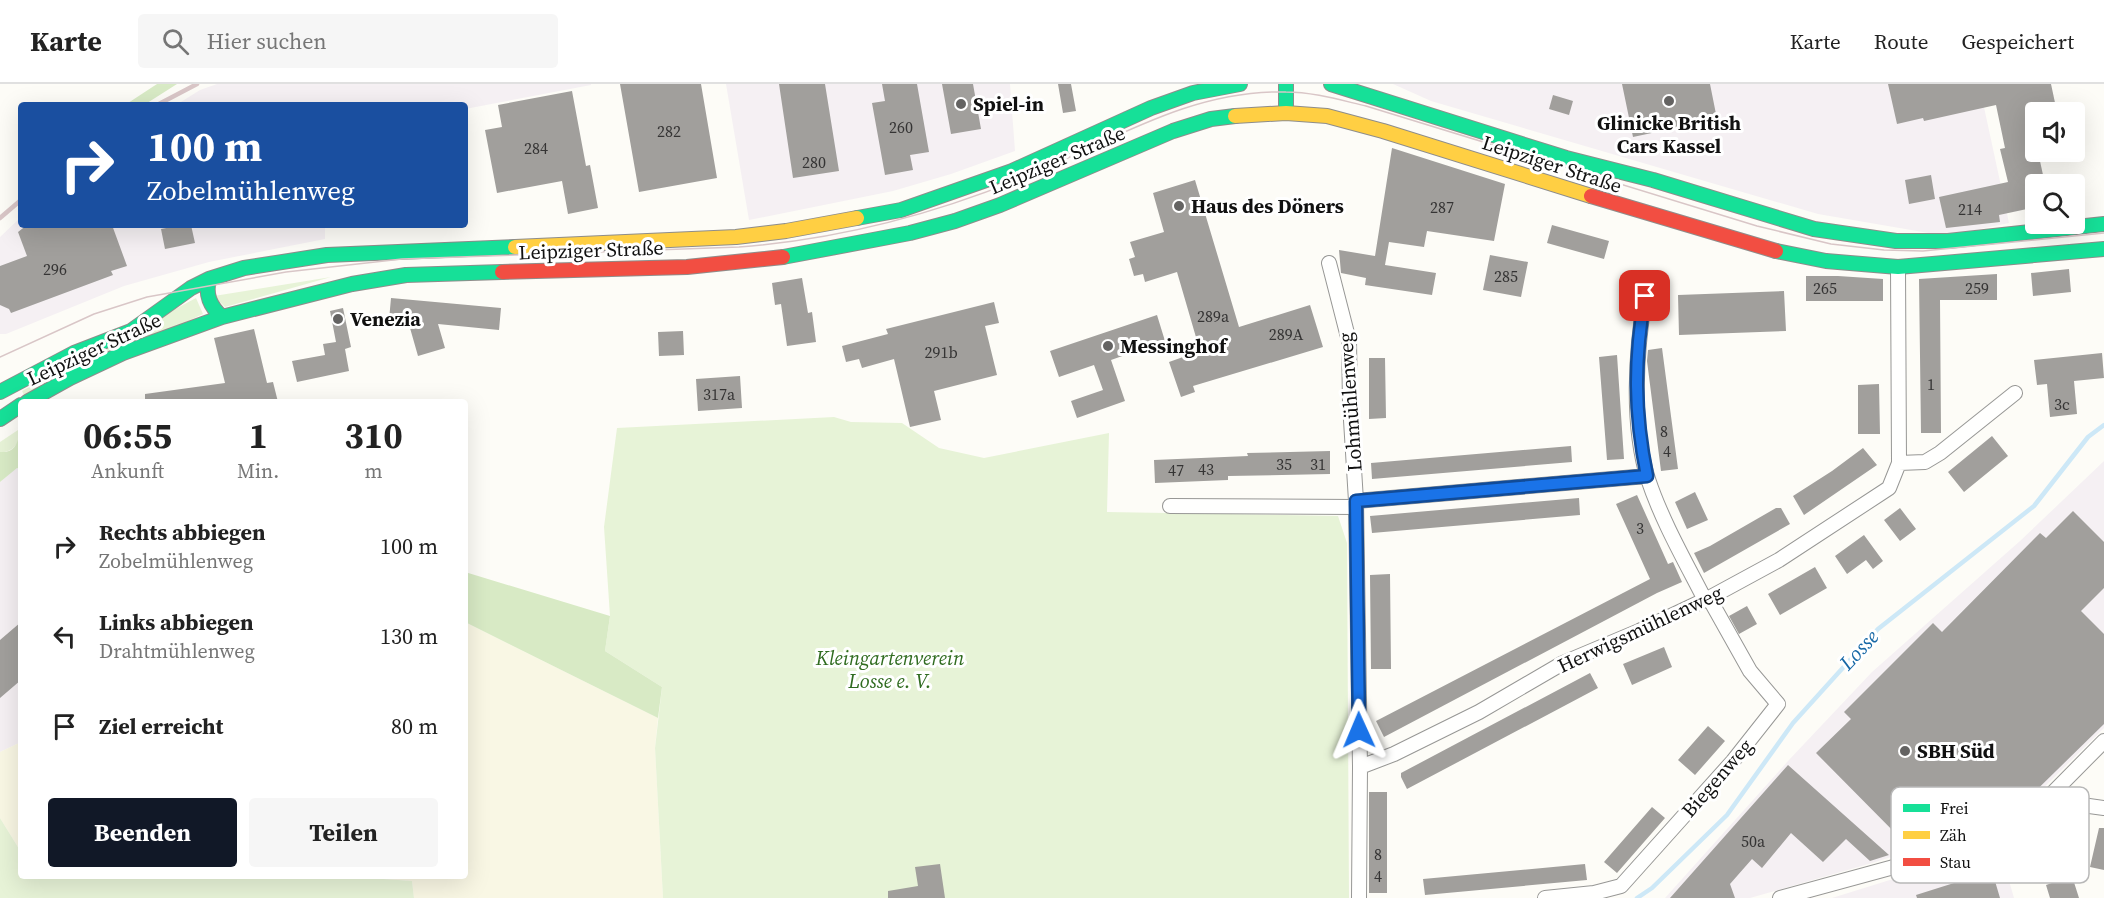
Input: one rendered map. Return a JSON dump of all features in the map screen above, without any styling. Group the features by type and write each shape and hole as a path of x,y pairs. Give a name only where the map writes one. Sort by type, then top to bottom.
{"main road":[{"name":"Leipziger Straße","path":"0,392 74,353 131,330 191,288 209,279 244,268 327,255 736,237 786,231 901,210 1012,171 1151,108 1193,93 1240,84"},
{"path":"1286,84 1286,113"},
{"name":"Leipziger Straße","path":"1331,84 1396,102 1566,158 1653,180 1814,229 1896,241 1948,241 2104,224"},
{"name":"Leipziger Straße","path":"32,399 123,353 222,317 352,284 406,275 687,267 792,256 889,238 955,221 1000,205 1173,132 1211,119 1252,114 1286,113 1327,116 1383,131 1653,216 1778,252 1826,261 1898,267 2104,249"},
{"path":"209,279 208,301 212,309 222,317"},
{"name":"Leipziger Straße","path":"0,419 18,407"}],"street":[{"name":"Lohmühlenweg","path":"1329,263 1349,341 1356,504 1360,767 1359,898"},
{"name":"Herwigsmühlenweg","path":"1360,767 1394,754 1479,712 1563,663 1707,599 1779,560 1889,488 1899,463 1898,267"},
{"path":"1645,296 1636,362 1641,447 1647,476 1658,508 1707,599"},
{"path":"1899,463 1925,462 1940,453 2015,393"},
{"path":"1170,506 1356,504 1647,476"},
{"name":"Biegenweg","path":"1545,898 1594,893 1621,886 1733,761 1778,704 1750,671 1707,599"},
{"path":"2058,787 2104,741"},
{"path":"2089,806 2104,808"},
{"path":"1780,898 1891,868"}],"shaded area":[{"path":"217,84 591,84 468,108 468,102 181,102 200,90"},
{"path":"726,84 1010,84 1015,151 951,174 893,191 749,220"},
{"path":"1393,84 1979,84 2009,223 1946,236 1818,214 1431,101"},
{"path":"18,220 18,228 325,228 325,239 209,262 124,286 6,334 0,334 0,237"},
{"path":"2104,461 2104,728 2044,787 1891,787 1891,857 1750,898 1665,898 1788,761 1872,672 2020,541"},
{"path":"18,468 18,743 0,752 0,482"},
{"path":"468,623 658,718 655,748 663,898 414,898 412,881 384,879 468,879"},
{"path":"18,743 18,847 0,818 0,752"},
{"path":"1891,880 1891,883 2010,883 2014,898 1832,898"}],"green space":[{"path":"157,84 177,84 149,102 130,102"},
{"path":"331,277 225,307 214,296"},
{"path":"196,298 203,314 25,397 22,391"},
{"name":"Kleingartenverein Losse e. V.","path":"834,417 851,422 902,423 939,448 984,458 1109,433 1107,512 1338,516 1347,543 1349,898 663,898 655,748 662,687 605,651 610,616 604,527 617,428"},
{"path":"18,430 18,441 13,448 0,452 0,442"},
{"path":"18,439 18,468 0,482 0,452 14,448"},
{"path":"468,573 610,616 605,651 662,687 658,718 468,623"},
{"path":"0,818 18,847 18,879 384,879 412,881 414,898 0,898"}],"building":[{"path":"620,84 701,84 717,178 639,192"},
{"path":"779,84 825,84 839,171 793,178"},
{"path":"882,84 917,84 929,152 910,155 913,170 885,175 872,103 885,101"},
{"name":"Spiel-in","path":"942,84 973,84 981,129 951,134"},
{"path":"1058,84 1071,84 1076,111 1063,113"},
{"name":"Glinicke British Cars Kassel","path":"1622,84 1710,84 1717,119 1633,137"},
{"path":"1888,84 2051,84 2055,102 2025,102 2025,162 2040,162 2043,174 2025,174 2025,209 1999,215 2000,222 1946,228 1939,197 2008,182 2000,149 2005,148 1996,105 1924,121 1923,118 1897,124"},
{"path":"572,91 586,166 590,165 598,208 568,214 562,181 497,193 485,130 502,127 498,105"},
{"path":"1553,95 1573,101 1569,115 1549,109"},
{"path":"1392,148 1505,184 1494,241 1427,231 1424,247 1389,242 1385,265 1436,273 1432,295 1365,285 1366,278 1341,273 1339,250 1375,256"},
{"path":"1931,175 1935,199 1909,204 1905,180"},
{"path":"1195,180 1239,327 1310,305 1323,347 1193,386 1195,392 1181,397 1169,362 1200,351 1177,272 1145,282 1143,274 1134,276 1129,259 1135,257 1130,242 1164,232 1153,193"},
{"path":"1552,225 1609,241 1604,259 1547,243"},
{"path":"23,228 113,228 127,266 111,271 113,275 11,313 9,309 0,305 0,266 27,256 18,232"},
{"path":"192,228 195,243 165,249 161,229"},
{"path":"1490,255 1528,262 1521,297 1483,290"},
{"path":"2069,269 2071,292 2033,296 2031,273"},
{"path":"1997,274 1997,300 1940,300 1941,433 1921,433 1919,279"},
{"path":"1806,276 1883,279 1883,301 1806,301"},
{"path":"802,278 808,313 812,312 816,342 787,346 781,304 775,305 772,283"},
{"path":"1784,291 1786,331 1679,335 1678,295"},
{"path":"391,298 501,308 499,330 438,324 445,348 418,356 408,321 389,320"},
{"path":"994,302 999,323 985,326 997,375 934,391 941,420 910,427 894,359 862,368 859,359 846,362 842,346 888,334 886,329"},
{"path":"343,308 351,347 345,349 349,371 297,382 292,361 325,355 323,344 336,342 330,311"},
{"name":"Messinghof","path":"1157,315 1165,341 1111,360 1125,401 1077,418 1071,401 1103,390 1094,365 1059,377 1050,351"},
{"path":"254,329 267,383 273,382 277,399 145,399 145,394 225,383 214,338"},
{"path":"683,331 684,355 659,356 658,332"},
{"path":"1662,348 1678,469 1661,471 1647,361 1648,350"},
{"path":"2102,353 2104,378 2074,381 2077,414 2050,417 2047,384 2037,385 2034,360"},
{"path":"1617,355 1624,459 1607,460 1599,357"},
{"path":"1369,358 1385,358 1386,418 1369,419"},
{"path":"740,376 742,408 698,411 696,379"},
{"path":"1879,384 1880,434 1858,434 1858,385"},
{"path":"1992,436 2008,456 1964,492 1948,472"},
{"path":"1571,446 1572,462 1372,479 1371,463"},
{"path":"1863,448 1877,465 1804,515 1793,496"},
{"path":"1330,451 1330,474 1228,476 1228,480 1155,483 1154,460 1248,456 1247,453"},
{"path":"1695,492 1708,520 1687,529 1675,502"},
{"path":"1637,495 1668,564 1673,562 1682,582 1384,737 1376,721 1650,579 1616,504"},
{"path":"1579,498 1580,515 1372,533 1370,516"},
{"path":"1776,508 1781,508 1790,524 1704,573 1694,553"},
{"path":"1900,508 1916,529 1900,541 1884,520"},
{"path":"2073,511 2104,542 2104,588 2081,611 2104,634 2104,724 2040,787 1891,787 1891,829 1816,753 1851,719 1844,712 1933,623 1942,632 2040,533 2046,538"},
{"path":"1864,535 1883,561 1873,569 1866,560 1847,574 1835,556"},
{"path":"1815,567 1827,588 1780,615 1768,594"},
{"path":"1390,574 1391,669 1371,669 1370,575"},
{"path":"1747,606 1757,624 1739,634 1729,616"},
{"path":"18,625 18,683 0,698 0,640"},
{"path":"1664,647 1672,667 1632,685 1623,664"},
{"path":"1590,673 1598,688 1407,789 1401,773"},
{"path":"1708,726 1725,741 1695,775 1678,760"},
{"path":"1788,765 1889,855 1870,861 1846,839 1823,862 1791,833 1762,868 1752,859 1730,884 1735,898 1670,898"},
{"path":"1369,792 1387,792 1387,893 1369,893"},
{"path":"1652,807 1665,818 1617,873 1604,862"},
{"path":"2099,828 2104,828 2104,870 2090,867"},
{"path":"940,864 945,898 888,898 888,891 918,886 915,867"},
{"path":"1585,864 1587,880 1425,895 1423,879"},
{"path":"1954,883 1996,883 2000,898 1917,898 1916,895"},
{"path":"2074,883 2079,898 2050,898 2046,885"}],"waterway":[{"name":"Losse","path":"1637,898 1652,888 1727,815 1793,723 1878,629 2034,506 2088,437 2104,425"}],"tram line":[{"path":"0,357 94,314 147,297 286,272 402,259 739,247 775,244 847,232 952,204 1020,179 1149,121 1216,99 1250,93 1306,93 1366,106 1757,226 1831,244 1884,250 1923,251 2104,233"}],"railway":[{"path":"163,102 197,84"},
{"path":"0,218 18,203"}],"traffic: fast":[{"path":"857,218 901,210 1012,171 1151,108 1193,93 1240,84"},
{"path":"1286,84 1286,113"},
{"path":"1331,84 1566,158 1653,180 1814,229 1896,241 1948,241 2104,224"},
{"path":"783,257 910,233 955,221 1000,205 1173,131 1211,119 1235,116"},
{"path":"0,392 74,353 131,331 191,288 209,279 244,268 327,255 515,247"},
{"path":"1776,251 1826,261 1898,267 2104,249"},
{"path":"32,399 123,353 222,317 352,284 406,275 502,272"},
{"path":"209,279 210,300 214,309 222,317"},
{"path":"0,419 18,407"}],"traffic: slow":[{"path":"1235,116 1286,113 1327,116 1383,131 1591,196"},
{"path":"515,247 736,237 786,231 857,218"}],"traffic: jam":[{"path":"1591,196 1776,251"},
{"path":"502,272 687,267 783,257"}],"place":[{"name":"Glinicke British Cars Kassel","path":"1669,101"},
{"name":"Spiel-in","path":"961,104"},
{"name":"Haus des Döners","path":"1179,206"},
{"name":"Venezia","path":"338,319"},
{"name":"Messinghof","path":"1108,346"},
{"name":"SBH Süd","path":"1905,751"}],"route":[{"path":"1359,730 1356,501 1647,476 1641,447 1636,362 1645,296"}]}
